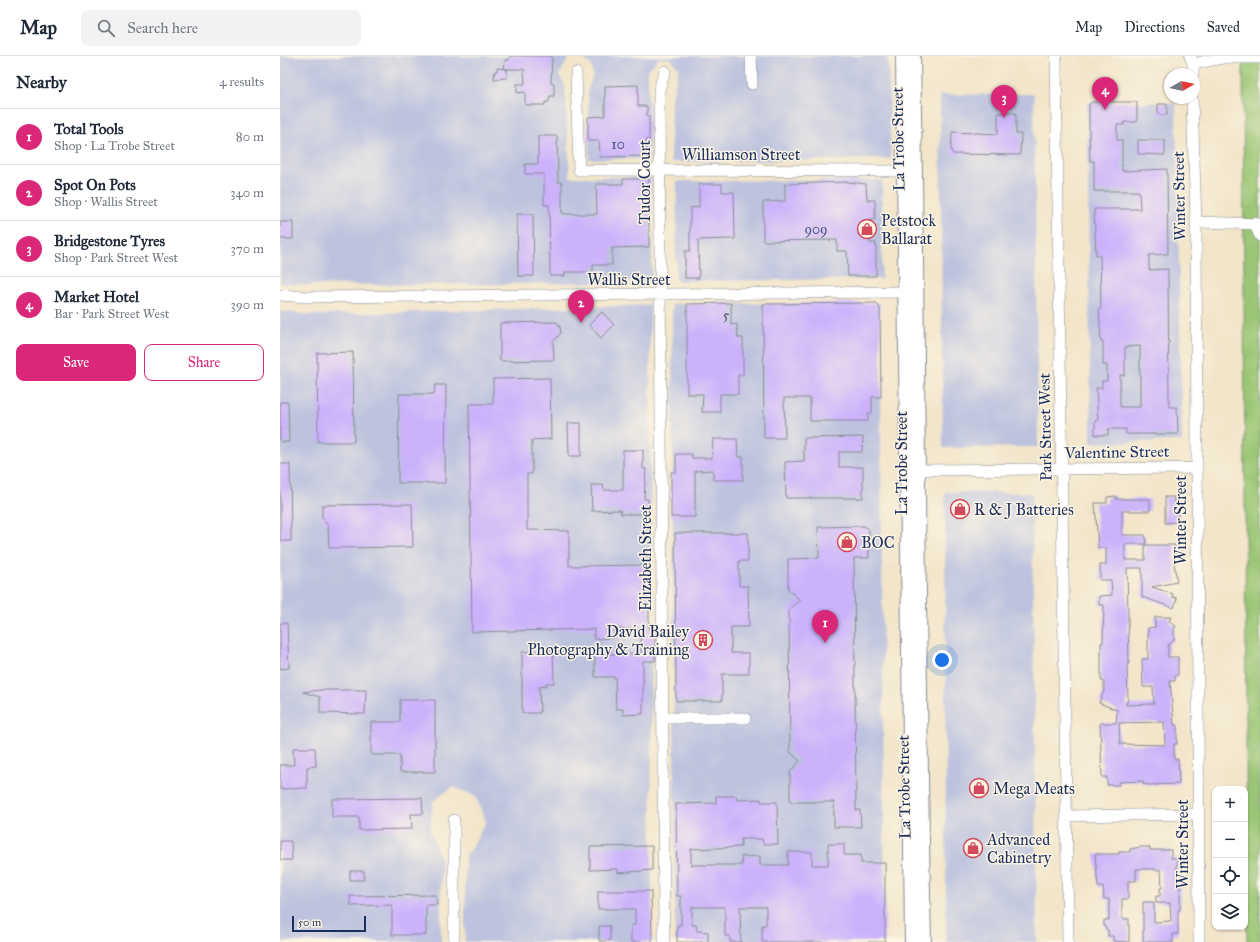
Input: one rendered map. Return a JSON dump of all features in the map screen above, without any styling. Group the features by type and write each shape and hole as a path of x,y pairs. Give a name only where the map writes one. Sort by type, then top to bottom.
{"main road":[{"name":"La Trobe Street","path":"903,56 910,170 912,292 912,942"},
{"name":"La Trobe Street","path":"910,170 914,56"},
{"name":"La Trobe Street","path":"912,470 924,942"}],"street":[{"path":"751,56 752,84"},
{"name":"Park Street West","path":"1056,56 1068,942"},
{"path":"1192,65 1222,58 1260,58"},
{"name":"Tudor Court","path":"660,294 659,90 665,71"},
{"name":"Williamson Street","path":"576,73 579,170 910,170"},
{"name":"Winter Street","path":"1192,104 1196,222 1199,942"},
{"path":"1196,222 1257,224 1260,236"},
{"name":"Wallis Street","path":"280,295 315,297 912,292"},
{"name":"Elizabeth Street","path":"660,294 664,942"},
{"name":"Valentine Street","path":"912,470 1196,468"},
{"path":"663,718 745,718"},
{"path":"1066,816 1198,814"},
{"path":"454,820 454,942"}],"shaded area":[{"path":"280,56 888,56 891,159 671,162 671,99 679,69 671,59 659,58 648,69 649,159 589,159 588,90 593,75 591,65 582,57 569,58 559,75 565,86 570,177 651,177 652,281 514,284 305,285 280,283"},
{"path":"1034,94 1038,447 943,448 940,95"},
{"path":"1092,102 1176,104 1182,441 1091,443 1087,104"},
{"path":"882,180 882,279 676,281 677,181"},
{"path":"880,303 885,942 675,942 672,304"},
{"path":"650,305 652,942 465,942 465,856 473,846 486,821 475,796 453,787 433,801 430,831 441,859 441,942 280,942 280,311 312,315"},
{"path":"945,492 1032,493 1037,942 946,942"}],"green space":[{"path":"1243,56 1260,56 1260,942 1247,942 1248,786 1246,786"}],"building":[{"path":"552,56 551,83 554,83 554,96 550,96 549,102 545,102 545,105 525,105 525,92 517,93 517,84 525,84 524,69 504,69 505,60 509,60 509,57"},
{"path":"497,68 507,69 507,78 494,79"},
{"path":"638,85 638,106 647,106 647,116 649,116 649,140 646,140 646,156 600,157 599,141 588,141 588,117 605,116 605,86"},
{"path":"1092,102 1137,102 1137,122 1124,122 1124,125 1117,125 1117,140 1122,140 1122,171 1167,169 1168,254 1149,255 1149,270 1168,269 1169,407 1177,407 1178,434 1126,434 1126,429 1108,429 1108,435 1095,435 1095,421 1098,421 1096,388 1102,388 1102,381 1107,381 1107,365 1103,365 1103,342 1101,342 1099,308 1101,308 1100,255 1096,255 1094,209 1140,209 1139,191 1094,191 1094,161 1090,161 1089,104","holes":["1140,346 1140,407 1120,407 1120,375 1125,375 1125,347"]},
{"path":"1158,104 1167,104 1167,115 1158,115"},
{"path":"998,113 1016,113 1016,134 1021,134 1020,155 953,154 951,150 952,132 998,134"},
{"path":"538,136 557,136 558,182 562,182 562,213 597,214 596,184 623,184 623,179 649,179 649,247 612,248 612,265 593,265 593,272 565,272 565,276 550,276 549,205 544,205 544,174 525,174 525,164 538,164"},
{"path":"1138,140 1165,140 1165,155 1138,154"},
{"path":"847,182 866,184 867,200 875,200 875,220 870,220 870,243 876,243 876,276 848,276 847,251 837,251 837,240 763,241 763,202 785,201 785,184"},
{"path":"699,184 722,184 722,192 734,192 735,239 698,240 699,278 685,278 685,251 690,251 690,208 699,207"},
{"path":"517,214 533,214 534,276 518,276"},
{"path":"280,222 293,222 293,239 280,239"},
{"path":"731,303 731,325 737,324 738,338 743,338 743,375 738,375 738,394 720,394 720,412 702,412 703,394 687,394 687,304"},
{"path":"877,303 880,309 881,397 872,397 872,413 868,413 868,421 810,421 810,398 784,398 785,438 764,438 763,304"},
{"path":"602,312 614,325 601,338 589,325"},
{"path":"557,322 561,333 553,342 554,360 500,361 500,323"},
{"path":"353,352 354,442 318,442 317,353"},
{"path":"550,378 551,439 532,440 532,474 527,474 527,530 569,531 569,566 649,565 649,629 655,629 655,661 643,661 643,714 623,715 623,709 616,709 615,677 595,677 595,654 641,654 641,629 614,629 614,638 594,639 594,629 472,632 469,404 493,404 493,379"},
{"path":"435,385 446,385 445,483 398,483 399,394 434,394"},
{"path":"280,402 288,402 289,442 280,442"},
{"path":"568,423 581,423 581,456 569,456"},
{"path":"863,437 862,452 839,452 839,467 863,467 863,498 786,498 785,462 804,461 804,438"},
{"path":"713,439 737,439 738,457 743,457 743,480 713,480 713,470 695,471 695,517 671,517 671,472 676,472 676,454 692,454 692,458 712,458"},
{"path":"623,450 643,450 643,469 646,469 644,499 648,499 649,514 621,514 620,510 592,511 591,485 603,485 604,490 623,490"},
{"path":"280,464 290,464 291,541 280,541"},
{"path":"1116,496 1116,499 1150,499 1150,511 1122,511 1122,535 1145,535 1146,544 1125,544 1125,560 1145,560 1145,545 1175,545 1175,557 1173,557 1177,582 1152,587 1173,594 1172,597 1177,598 1174,608 1142,597 1142,568 1127,568 1129,664 1127,664 1128,699 1126,705 1154,704 1153,687 1143,687 1142,659 1148,659 1148,628 1155,627 1155,617 1171,617 1169,622 1176,626 1174,629 1174,640 1168,645 1168,657 1178,657 1178,675 1175,676 1175,681 1170,681 1174,725 1177,725 1177,744 1174,744 1174,759 1178,759 1179,784 1149,785 1143,784 1143,781 1119,782 1119,785 1107,785 1107,777 1102,777 1100,723 1116,723 1117,710 1099,703 1104,691 1104,681 1101,681 1101,643 1103,643 1104,605 1099,605 1099,596 1112,595 1111,580 1100,580 1100,565 1106,565 1106,548 1098,548 1095,503 1107,503 1107,497","holes":["1164,722 1165,745 1120,744 1119,723"]},
{"path":"1165,497 1174,497 1174,503 1178,503 1178,522 1165,523"},
{"path":"412,504 413,547 329,548 328,526 322,517 322,505"},
{"path":"864,526 869,530 869,558 854,558 856,810 860,810 861,827 834,827 834,802 790,802 790,772 800,761 790,752 789,609 800,600 788,590 788,559 819,558 818,527"},
{"path":"675,533 748,533 748,561 739,561 739,586 748,586 749,627 731,627 731,653 749,653 749,674 722,674 722,701 676,701"},
{"path":"280,623 287,623 289,668 280,669"},
{"path":"553,651 554,683 546,683 546,686 539,687 540,713 522,713 522,652"},
{"path":"320,690 366,690 365,714 320,713 320,697 303,692"},
{"path":"400,700 435,700 435,772 400,772 400,755 371,755 371,722 400,722"},
{"path":"293,748 315,748 316,766 307,767 307,788 280,789 280,765 294,765"},
{"path":"716,796 736,796 737,800 761,799 761,802 777,802 778,844 763,844 762,839 741,839 741,847 691,849 691,865 742,865 741,857 760,856 760,865 788,865 788,852 812,852 812,865 828,865 828,844 844,844 844,855 861,855 861,863 885,863 885,942 762,942 762,925 766,925 766,907 740,907 741,942 730,942 730,936 725,936 725,907 692,907 692,925 696,925 697,931 708,932 708,942 677,942 677,925 681,925 681,896 677,896 676,804 716,803"},
{"path":"422,798 423,814 411,814 412,829 359,830 359,817 332,817 332,799"},
{"path":"280,841 291,841 292,860 280,860"},
{"path":"652,846 652,870 618,873 618,869 590,870 590,847"},
{"path":"1150,847 1150,850 1171,850 1171,858 1177,858 1177,887 1180,887 1180,910 1178,910 1178,934 1173,934 1173,942 1143,942 1143,902 1154,902 1154,922 1171,921 1170,903 1156,903 1156,896 1160,896 1160,888 1162,888 1161,870 1136,869 1136,881 1128,881 1128,899 1122,899 1122,919 1129,919 1129,942 1113,941 1113,936 1108,936 1108,930 1104,927 1104,920 1109,920 1109,899 1104,899 1103,887 1098,887 1095,854 1119,854 1119,852 1130,852 1130,849"},
{"path":"350,871 364,871 364,880 350,880"},
{"path":"598,891 651,891 652,942 631,942 631,925 635,925 635,909 598,909"},
{"path":"436,895 437,905 426,905 426,935 392,935 392,905 351,906 350,896"},
{"path":"599,926 610,926 610,941 599,941"}],"place":[{"name":"Market Hotel","path":"1105,110"},
{"name":"Bridgestone Tyres","path":"1004,118"},
{"name":"Petstock Ballarat","path":"867,229"},
{"name":"Spot On Pots","path":"581,323"},
{"name":"R & J Batteries","path":"960,509"},
{"name":"BOC","path":"847,542"},
{"name":"David Bailey Photography & Training","path":"703,640"},
{"name":"Total Tools","path":"825,643"},
{"name":"Mega Meats","path":"979,788"},
{"name":"Advanced Cabinetry","path":"973,848"}]}
